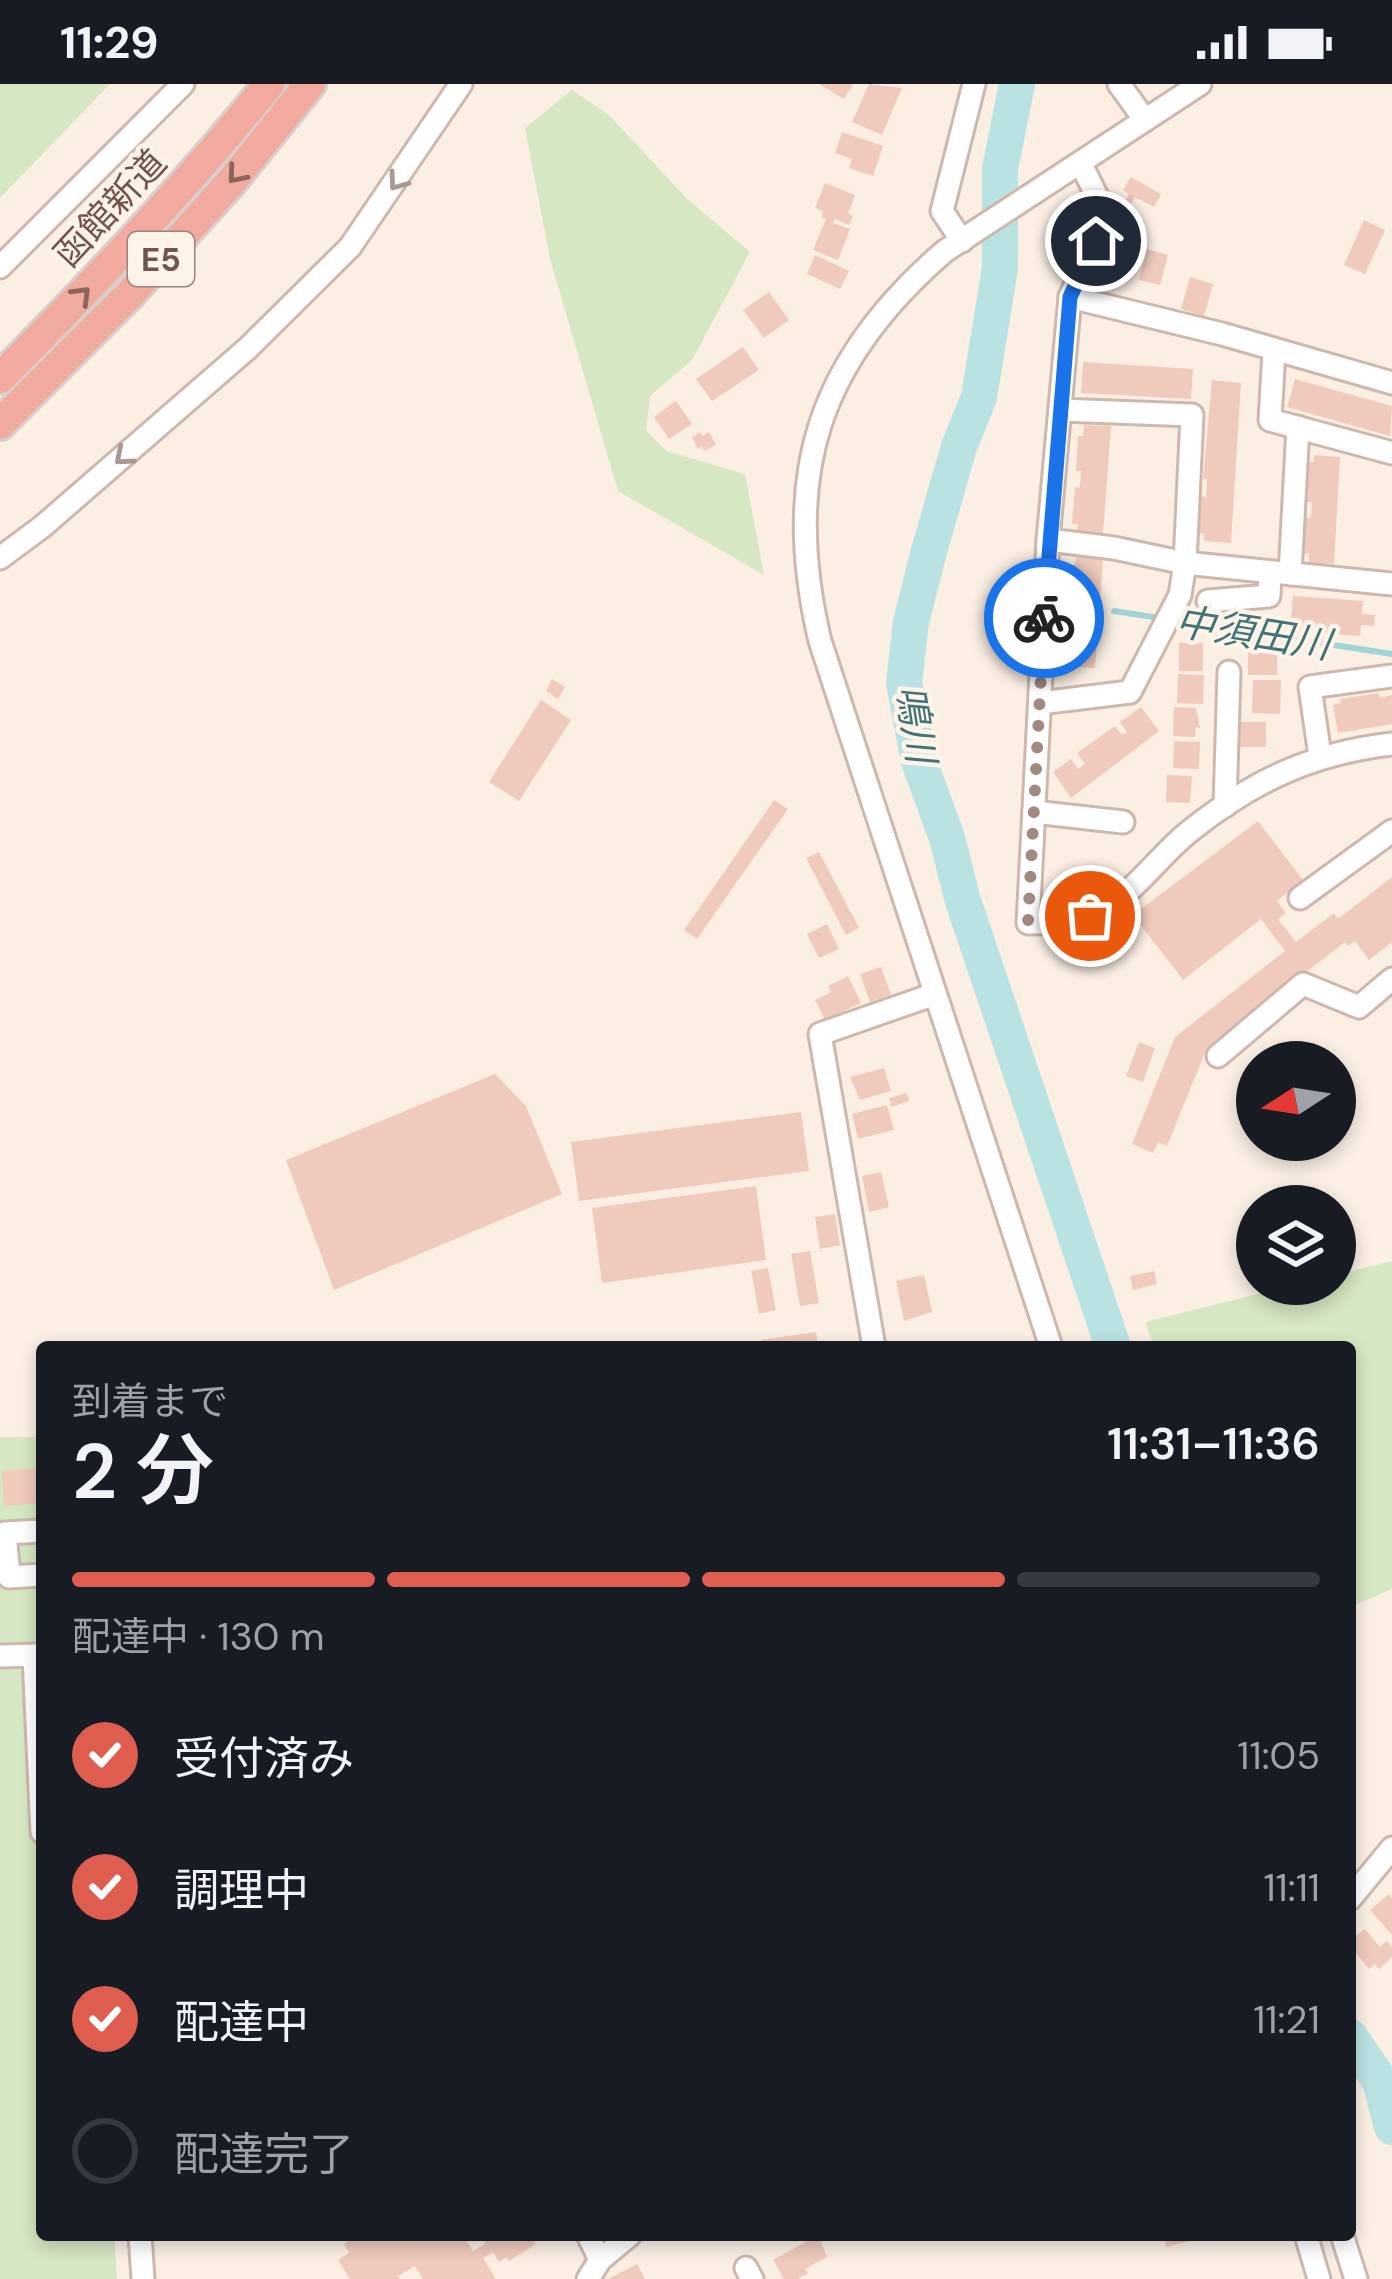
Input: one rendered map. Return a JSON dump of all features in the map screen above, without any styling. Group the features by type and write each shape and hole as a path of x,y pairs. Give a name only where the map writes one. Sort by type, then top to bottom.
{"highway":[{"name":"函館新道","path":"0,378 108,269 269,84"},
{"name":"函館新道","path":"0,424 130,294 232,181 310,84"}],"street":[{"path":"0,267 183,84"},
{"path":"0,558 232,362 350,247 461,84"},
{"path":"967,237 942,211 974,84"},
{"path":"1119,84 1144,120"},
{"path":"1050,1341 820,641 802,540 809,461 837,380 868,331 909,282 967,237 1200,84"},
{"path":"1081,164 1106,215 1070,297 1048,540 1028,922 1070,921 1107,907 1188,832 1267,778 1320,756 1392,744"},
{"path":"1070,297 1392,383"},
{"path":"1274,351 1270,420 1392,453"},
{"path":"1040,703 1130,692 1180,595 1185,563 1192,415 1060,410"},
{"path":"1224,568 1216,600 1269,596 1280,573 1298,427"},
{"path":"1048,540 1224,568 1392,584"},
{"path":"1225,806 1229,672"},
{"path":"1320,756 1310,688 1392,676"},
{"path":"1034,812 1123,822"},
{"path":"1300,898 1392,831"},
{"path":"1218,1056 1303,984 1359,1007 1392,979"},
{"path":"873,1341 820,1034 935,994"},
{"path":"36,1531 5,1533 9,1577 36,1575"},
{"path":"0,1656 36,1655"},
{"path":"1356,1892 1392,1848"},
{"path":"140,2241 143,2279"},
{"path":"594,2270 624,2241"},
{"path":"1308,2241 1319,2279"},
{"path":"1344,2241 1356,2279"}],"green space":[{"path":"0,84 110,84 0,198"},
{"path":"572,90 609,115 687,199 750,252 692,360 650,396 646,430 666,451 745,474 764,575 618,491 550,259 525,128"},
{"path":"1392,1261 1392,1589 1356,1604 1356,1341 1152,1341 1145,1322 1236,1299 1236,1305 1356,1305 1356,1270"},
{"path":"0,1437 36,1437 36,2241 114,2241 117,2279 0,2279"}],"building":[{"path":"819,84 853,84 844,99"},
{"path":"869,84 902,88 882,135 852,122"},
{"path":"842,132 883,146 873,176 849,168 852,159 835,153"},
{"path":"1131,177 1161,194 1154,207 1135,197 1127,212 1121,209 1129,194 1123,190"},
{"path":"825,183 855,195 849,225 835,219 833,223 850,229 838,260 813,250 826,219 815,208"},
{"path":"1364,220 1385,230 1365,274 1344,265"},
{"path":"1147,249 1168,255 1160,285 1139,280"},
{"path":"815,255 849,271 840,289 807,274"},
{"path":"1190,277 1213,284 1204,316 1181,309"},
{"path":"769,292 789,320 764,338 743,310"},
{"path":"743,347 759,370 712,401 696,379"},
{"path":"1083,362 1193,369 1191,399 1081,393"},
{"path":"1295,379 1392,406 1390,436 1287,407"},
{"path":"1212,380 1241,383 1231,543 1204,541 1204,534 1199,533 1201,496 1206,497 1207,479 1203,479"},
{"path":"676,401 692,424 669,439 654,417"},
{"path":"1084,425 1111,426 1103,535 1077,533 1078,524 1072,524 1075,487 1080,488 1078,436 1083,436"},
{"path":"700,432 702,436 709,432 716,445 698,449 692,437"},
{"path":"1314,455 1340,457 1334,564 1309,563 1309,554 1303,553 1305,517 1311,518 1309,462 1314,462"},
{"path":"1076,557 1103,559 1095,668 1068,666 1069,654 1063,654 1066,619 1071,619 1073,602 1066,602 1069,565 1075,565"},
{"path":"1293,596 1363,601 1362,614 1375,615 1374,626 1361,625 1360,636 1290,631"},
{"path":"1248,642 1277,643 1277,675 1248,675"},
{"path":"1179,643 1203,643 1203,671 1179,671"},
{"path":"1178,674 1204,675 1203,704 1177,703"},
{"path":"552,679 565,687 558,699 546,691"},
{"path":"1253,680 1281,680 1280,714 1252,713"},
{"path":"1379,693 1380,698 1392,695 1392,724 1338,733 1333,705 1341,703 1340,699"},
{"path":"541,700 571,720 519,801 489,782"},
{"path":"1141,707 1159,731 1071,798 1053,772 1071,759 1078,769 1085,764 1077,753 1115,726 1122,735 1127,732 1120,722"},
{"path":"1174,707 1196,708 1200,728 1196,727 1195,737 1173,736"},
{"path":"1238,722 1266,722 1266,747 1238,747"},
{"path":"1174,741 1200,742 1199,769 1173,768"},
{"path":"1167,775 1192,776 1190,803 1166,802"},
{"path":"774,800 788,809 697,939 684,930"},
{"path":"1258,821 1303,880 1277,901 1286,913 1278,919 1296,942 1334,913 1338,919 1392,877 1392,942 1369,960 1355,941 1348,946 1345,942 1206,1050 1167,1146 1158,1142 1153,1153 1132,1144 1175,1037 1285,951 1261,919 1183,980 1133,915"},
{"path":"819,852 859,928 846,935 806,858"},
{"path":"827,924 839,949 819,958 807,934"},
{"path":"881,967 891,995 870,1002 860,974"},
{"path":"848,976 861,1003 825,1020 815,1000 831,992 828,986"},
{"path":"1139,1042 1155,1048 1143,1082 1126,1076"},
{"path":"884,1068 891,1091 860,1100 850,1077"},
{"path":"495,1074 526,1106 562,1194 334,1290 286,1160"},
{"path":"907,1093 909,1101 891,1107 889,1098"},
{"path":"887,1105 894,1130 858,1139 852,1114"},
{"path":"801,1112 809,1171 579,1201 571,1142"},
{"path":"881,1172 889,1207 869,1212 862,1176"},
{"path":"756,1186 766,1260 602,1283 592,1208"},
{"path":"835,1214 840,1245 820,1249 815,1217"},
{"path":"810,1251 819,1303 800,1306 791,1254"},
{"path":"768,1268 776,1310 759,1314 751,1271"},
{"path":"1154,1271 1157,1284 1133,1290 1130,1276"},
{"path":"924,1275 932,1312 904,1321 896,1281"},
{"path":"816,1332 817,1341 761,1341"},
{"path":"36,1468 36,1503 4,1506 2,1471"},
{"path":"1389,1894 1392,1898 1392,1935 1370,1910"},
{"path":"1365,1929 1380,1947 1387,1941 1392,1957 1379,1969 1375,1964 1369,1969 1356,1953 1356,1936"},
{"path":"467,2241 473,2251 483,2241 536,2244 509,2261 507,2257 499,2262 493,2252 483,2258 496,2279 423,2279 415,2266 400,2279 350,2279 338,2260 349,2253 344,2244"},
{"path":"807,2241 820,2241 827,2257 805,2269 808,2273 798,2279 784,2279 773,2260"},
{"path":"637,2264 645,2279 608,2279"}],"waterway":[{"name":"鳴川","path":"1017,84 1000,169 1000,268 979,397 929,551 911,622 904,683 919,761 947,838 963,901 1111,1341"},
{"name":"中須田川","path":"1114,611 1392,654"},
{"name":"鳴川","path":"1356,2046 1380,2081 1392,2127"}],"way so far":[{"path":"1044,618 1028,922 1090,916"}],"route":[{"path":"1044,618 1070,297 1096,241"}]}
